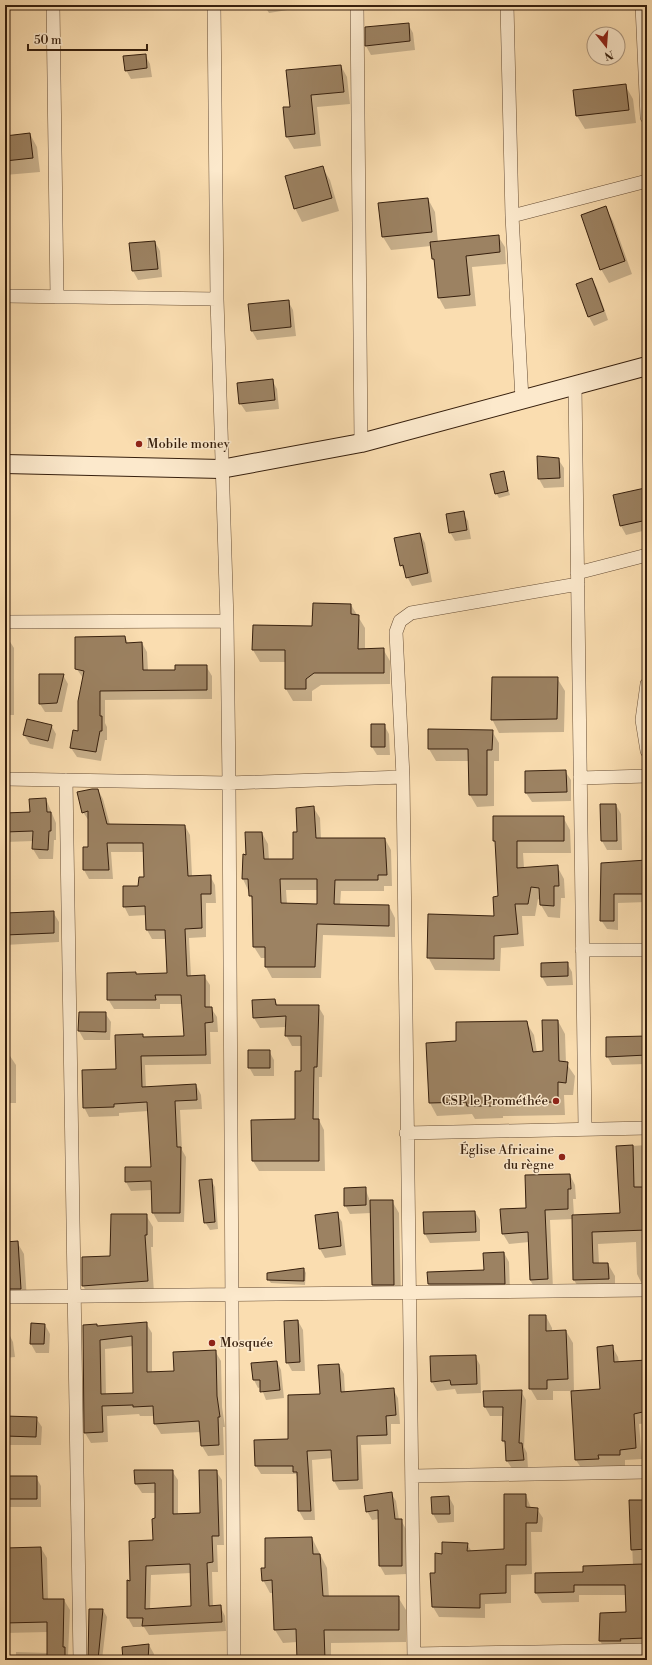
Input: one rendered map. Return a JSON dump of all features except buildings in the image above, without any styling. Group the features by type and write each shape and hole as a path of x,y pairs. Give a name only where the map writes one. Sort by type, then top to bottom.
{"street":[{"path":"53,5 57,297"},
{"path":"214,5 217,299 227,621 229,783 234,1660"},
{"path":"357,5 361,443"},
{"path":"507,5 512,216 522,399"},
{"path":"642,5 647,117"},
{"path":"512,216 647,181"},
{"path":"5,296 217,299"},
{"path":"5,464 222,469 361,443 440,423 522,399 647,366"},
{"path":"575,386 585,1128"},
{"path":"647,555 578,578 411,613 400,621 396,632 403,777 406,1133 413,1476 414,1657 647,1650"},
{"path":"5,622 227,621"},
{"path":"647,684 642,720 647,751"},
{"path":"580,778 647,776"},
{"path":"5,779 229,783 403,777"},
{"path":"66,780 73,1297 80,1660"},
{"path":"582,950 647,950"},
{"path":"406,1133 585,1128 647,1128"},
{"path":"5,1297 647,1290"},
{"path":"413,1476 647,1472"}],"place":[{"name":"Mobile money","path":"139,444"},
{"name":"CSP le Prométhée","path":"556,1101"},
{"name":"Église Africaine du règne","path":"562,1157"},
{"name":"Mosquée","path":"212,1343"}]}
